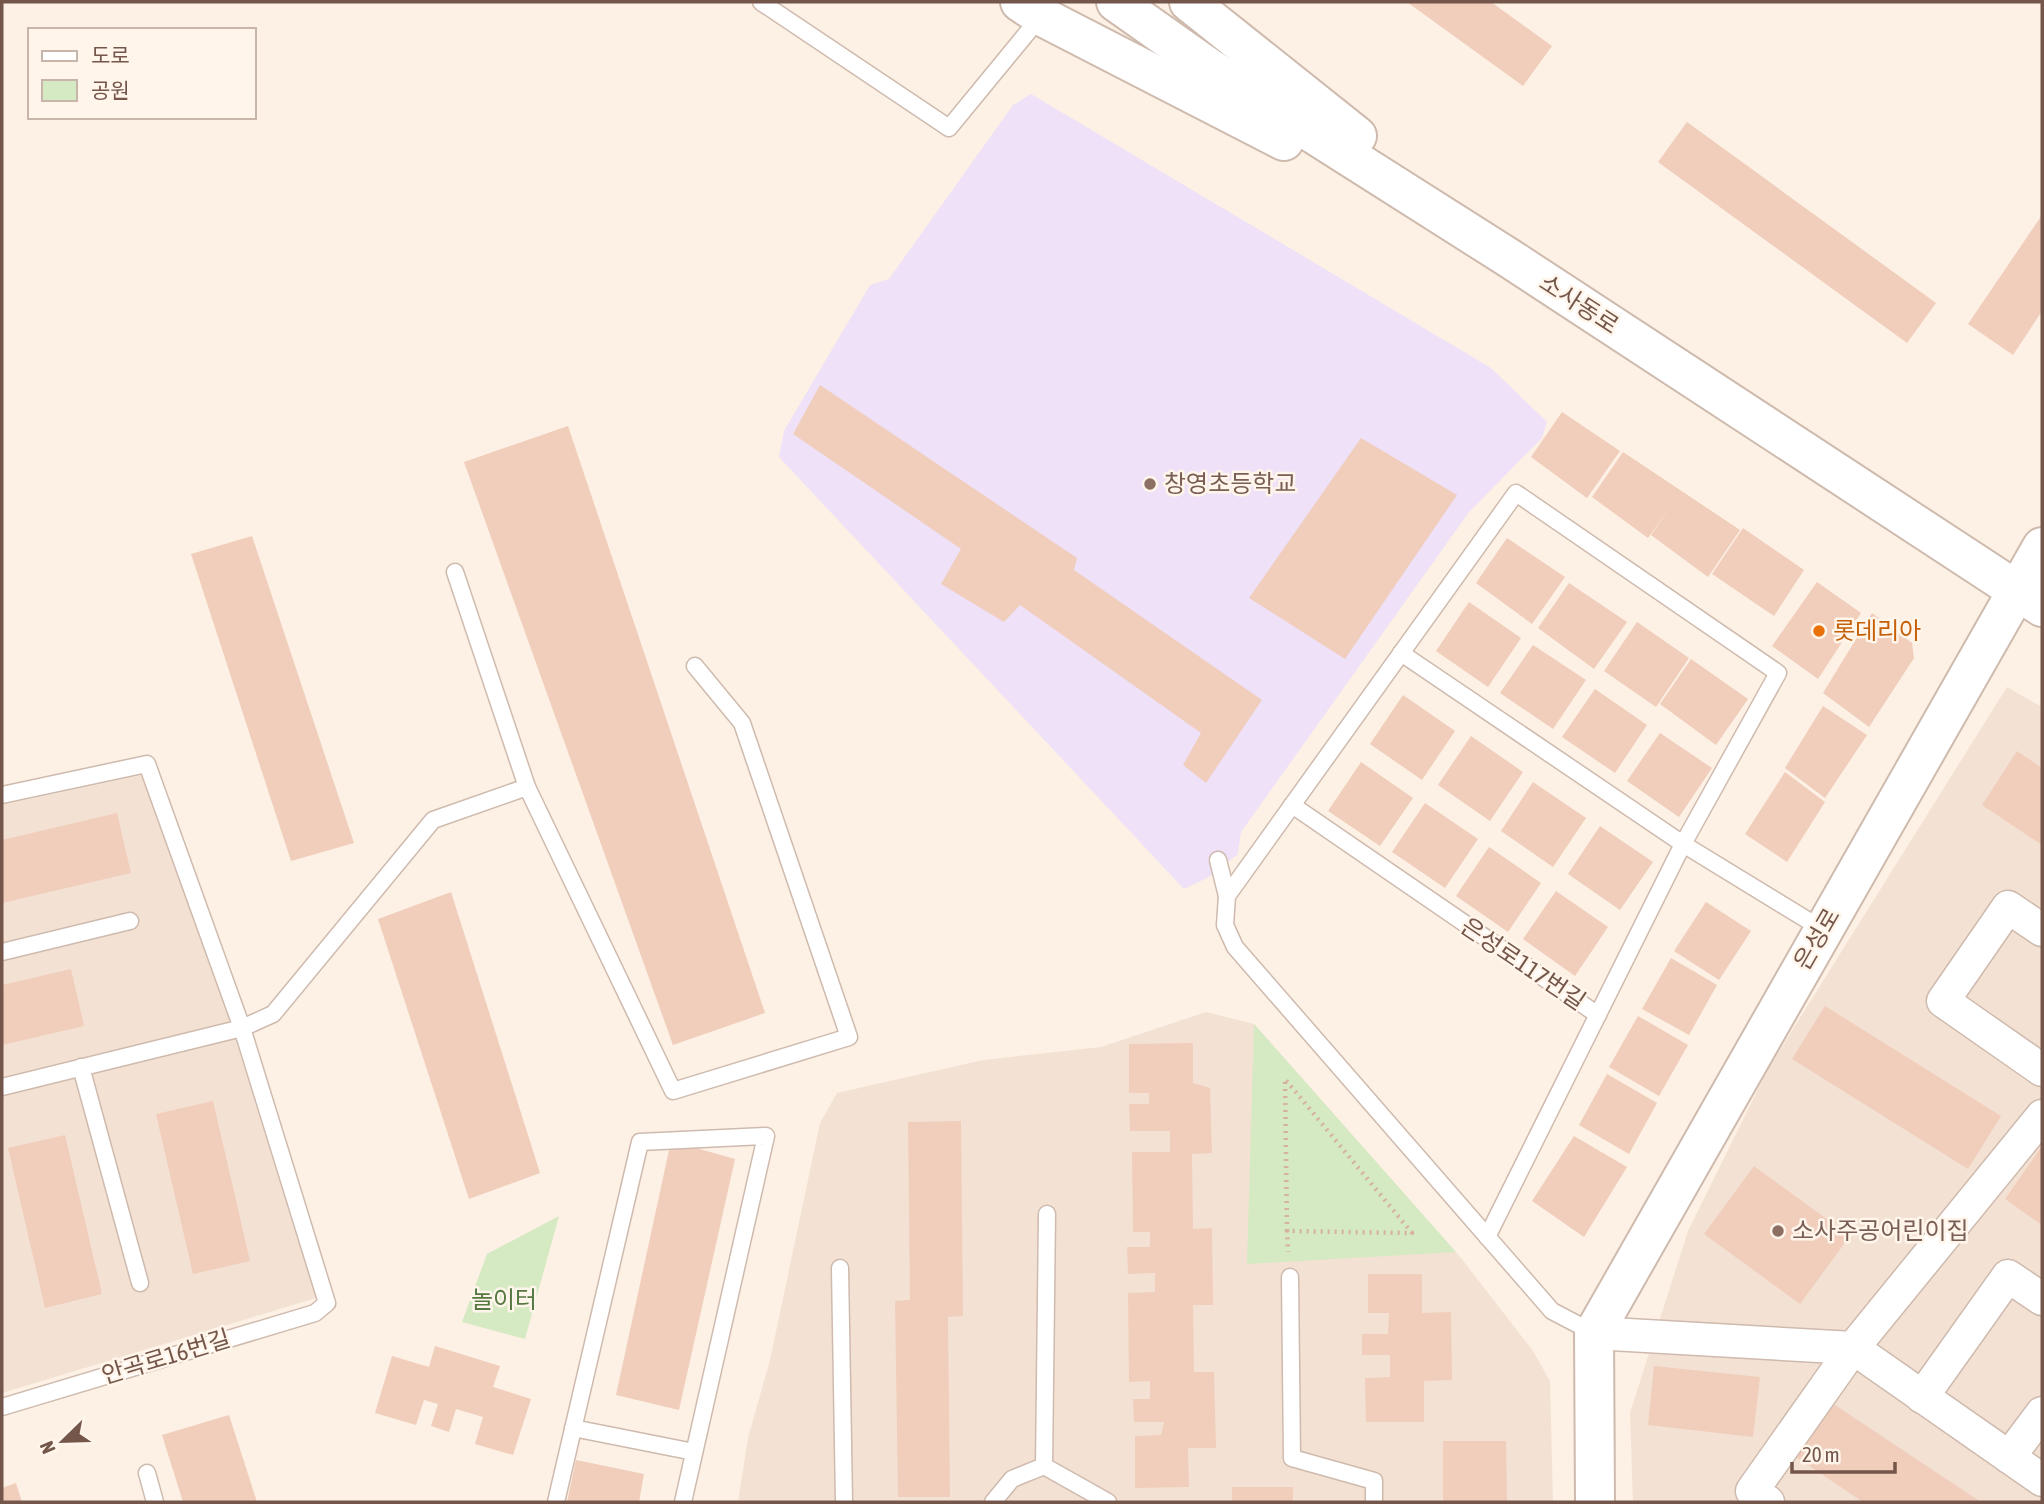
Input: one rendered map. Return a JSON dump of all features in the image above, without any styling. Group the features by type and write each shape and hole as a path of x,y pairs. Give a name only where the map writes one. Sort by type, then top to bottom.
{"street":[{"name":"소사동로","path":"1116,2 1208,67 1509,258 2030,600"},
{"path":"1189,2 1509,258"},
{"path":"1031,9 1509,258"},
{"name":"은성로","path":"1595,1502 1594,1333 1822,929 2030,600 2042,547"},
{"path":"2042,930 2008,907 1943,1001 2042,1070"},
{"path":"1768,1502 1752,1490 1853,1348 2042,1116"},
{"path":"1922,1397 2008,1276 2042,1299"},
{"path":"1594,1333 1853,1348 2042,1480"},
{"path":"2009,1457 2042,1413"}],"lane":[{"path":"761,2 949,128 1031,9"},
{"name":"은성로117번길","path":"1292,805 1598,1015 1683,844 1778,673 1516,493 1401,653"},
{"path":"455,572 527,787 673,1091 849,1037 742,723 695,666"},
{"path":"1227,896 1401,653 1683,844 1822,929"},
{"path":"2,795 147,764 242,1028"},
{"path":"2,1087 242,1028 273,1014 433,820 527,787"},
{"path":"1218,860 1227,896 1225,925 1235,947 1552,1311 1594,1333"},
{"path":"2,952 130,921"},
{"path":"1487,1237 1598,1015"},
{"name":"안곡로16번길","path":"2,1407 315,1312 327,1303 242,1028"},
{"path":"81,1068 140,1283"},
{"path":"556,1502 639,1142 766,1136 683,1502"},
{"path":"1044,1466 1047,1214"},
{"path":"840,1268 844,1502"},
{"path":"1290,1277 1292,1458 1374,1481 1374,1502"},
{"path":"573,1428 694,1452"},
{"path":"993,1502 1012,1479 1044,1466"},
{"path":"1044,1466 1108,1502"},
{"path":"147,1473 155,1502"}],"path":[{"path":"1287,1231 1412,1233 1285,1079 1287,1231 1290,1277"}],"shaded area":[{"name":"창영초등학교","path":"1031,94 1491,368 1547,422 1542,438 1469,512 1241,832 1238,854 1209,877 1184,889 779,457 784,431 870,285 889,279 1013,105"},
{"path":"2007,687 2042,707 2042,1502 1633,1502 1630,1413 1688,1231 1768,1069"},
{"path":"142,775 230,1022 316,1298 2,1393 2,805"},
{"path":"1206,1012 1254,1024 1461,1258 1533,1351 1550,1381 1553,1502 738,1502 748,1438 770,1360 820,1123 837,1093 983,1060 1101,1047"}],"green space":[{"path":"1254,1024 1456,1252 1247,1264"},
{"name":"놀이터","path":"559,1216 525,1339 462,1322 487,1254"}],"building":[{"path":"1407,2 1491,2 1552,46 1523,86"},
{"path":"1687,122 1936,303 1907,343 1658,162"},
{"path":"2042,215 2042,311 2013,355 1968,324"},
{"path":"820,385 1077,558 1074,570 1262,700 1206,783 1183,765 1201,733 1020,605 1004,622 941,584 961,549 793,434"},
{"path":"1562,412 1620,451 1587,498 1531,457"},
{"path":"568,426 765,1013 673,1045 464,462"},
{"path":"1361,438 1457,495 1345,659 1249,598"},
{"path":"1623,452 1740,530 1708,577 1651,535 1671,506 1648,538 1592,497"},
{"path":"1743,528 1804,570 1774,616 1712,574"},
{"path":"252,536 354,843 291,861 191,554"},
{"path":"1507,538 1565,577 1532,624 1476,583"},
{"path":"1817,582 1861,613 1818,679 1772,646"},
{"path":"1569,583 1627,622 1594,669 1538,628"},
{"path":"1469,602 1521,638 1488,687 1436,651"},
{"path":"1872,613 1912,643 1914,658 1869,727 1823,693"},
{"path":"1637,622 1689,658 1656,707 1604,671"},
{"path":"1533,645 1586,680 1553,729 1500,693"},
{"path":"1691,659 1748,699 1716,745 1660,704"},
{"path":"1595,689 1647,725 1615,773 1562,737"},
{"path":"1403,695 1455,731 1422,780 1370,744"},
{"path":"1823,706 1867,735 1825,798 1785,768"},
{"path":"1660,733 1712,768 1679,817 1627,781"},
{"path":"1471,736 1523,772 1490,821 1438,785"},
{"path":"2017,751 2042,768 2042,845 1982,805"},
{"path":"1361,762 1413,798 1380,846 1328,811"},
{"path":"1785,772 1825,802 1787,862 1745,834"},
{"path":"1533,782 1586,818 1553,867 1501,831"},
{"path":"1425,803 1478,839 1445,888 1392,852"},
{"path":"117,813 131,873 2,903 2,840"},
{"path":"1600,826 1653,862 1620,910 1568,874"},
{"path":"1489,847 1541,883 1508,932 1456,896"},
{"path":"1556,891 1608,927 1575,976 1523,939"},
{"path":"451,892 540,1173 469,1199 378,919"},
{"path":"1706,902 1751,931 1719,980 1674,951"},
{"path":"1671,958 1717,985 1689,1035 1642,1009"},
{"path":"71,969 84,1026 2,1045 2,985"},
{"path":"1825,1006 2001,1116 1968,1169 1792,1059"},
{"path":"1638,1016 1688,1045 1659,1096 1609,1067"},
{"path":"1193,1043 1193,1083 1210,1088 1212,1153 1192,1154 1193,1229 1212,1228 1213,1305 1193,1305 1194,1372 1214,1372 1216,1448 1188,1448 1189,1487 1135,1488 1135,1436 1161,1435 1164,1422 1134,1422 1133,1399 1150,1399 1150,1381 1129,1382 1128,1293 1155,1292 1155,1273 1128,1274 1127,1247 1150,1247 1150,1232 1133,1232 1132,1152 1170,1152 1170,1131 1130,1131 1129,1104 1149,1104 1149,1093 1129,1093 1129,1044"},
{"path":"1607,1074 1657,1103 1629,1154 1579,1125"},
{"path":"213,1101 250,1261 193,1274 156,1114"},
{"path":"961,1121 963,1316 948,1317 950,1497 898,1497 895,1301 910,1300 908,1122"},
{"path":"65,1135 102,1294 45,1308 8,1148"},
{"path":"1574,1136 1627,1167 1584,1237 1532,1201"},
{"path":"671,1141 735,1159 679,1410 616,1395"},
{"path":"2042,1146 2042,1225 2005,1199"},
{"name":"소사주공어린이집","path":"1754,1166 1850,1236 1800,1304 1704,1234"},
{"path":"1368,1274 1422,1274 1422,1313 1451,1312 1452,1380 1424,1381 1424,1422 1366,1422 1365,1378 1390,1377 1390,1355 1362,1355 1362,1334 1388,1334 1389,1313 1368,1313"},
{"path":"435,1346 500,1366 493,1387 531,1399 513,1455 475,1444 483,1417 456,1409 449,1432 431,1426 438,1404 424,1400 416,1425 375,1413 392,1356 429,1367"},
{"path":"1654,1366 1760,1377 1753,1437 1648,1425"},
{"path":"1832,1403 1981,1502 1863,1502 1796,1457"},
{"path":"229,1415 257,1502 183,1502 162,1435"},
{"path":"1443,1441 1506,1441 1507,1502 1443,1502"},
{"path":"576,1460 644,1474 639,1502 567,1502"},
{"path":"16,1483 22,1502 2,1502 2,1488"},
{"path":"1232,1487 1293,1487 1293,1502 1232,1502"}],"place":[{"name":"창영초등학교","path":"1150,484"},
{"name":"롯데리아","path":"1819,631"},
{"name":"소사주공어린이집","path":"1778,1231"}]}
